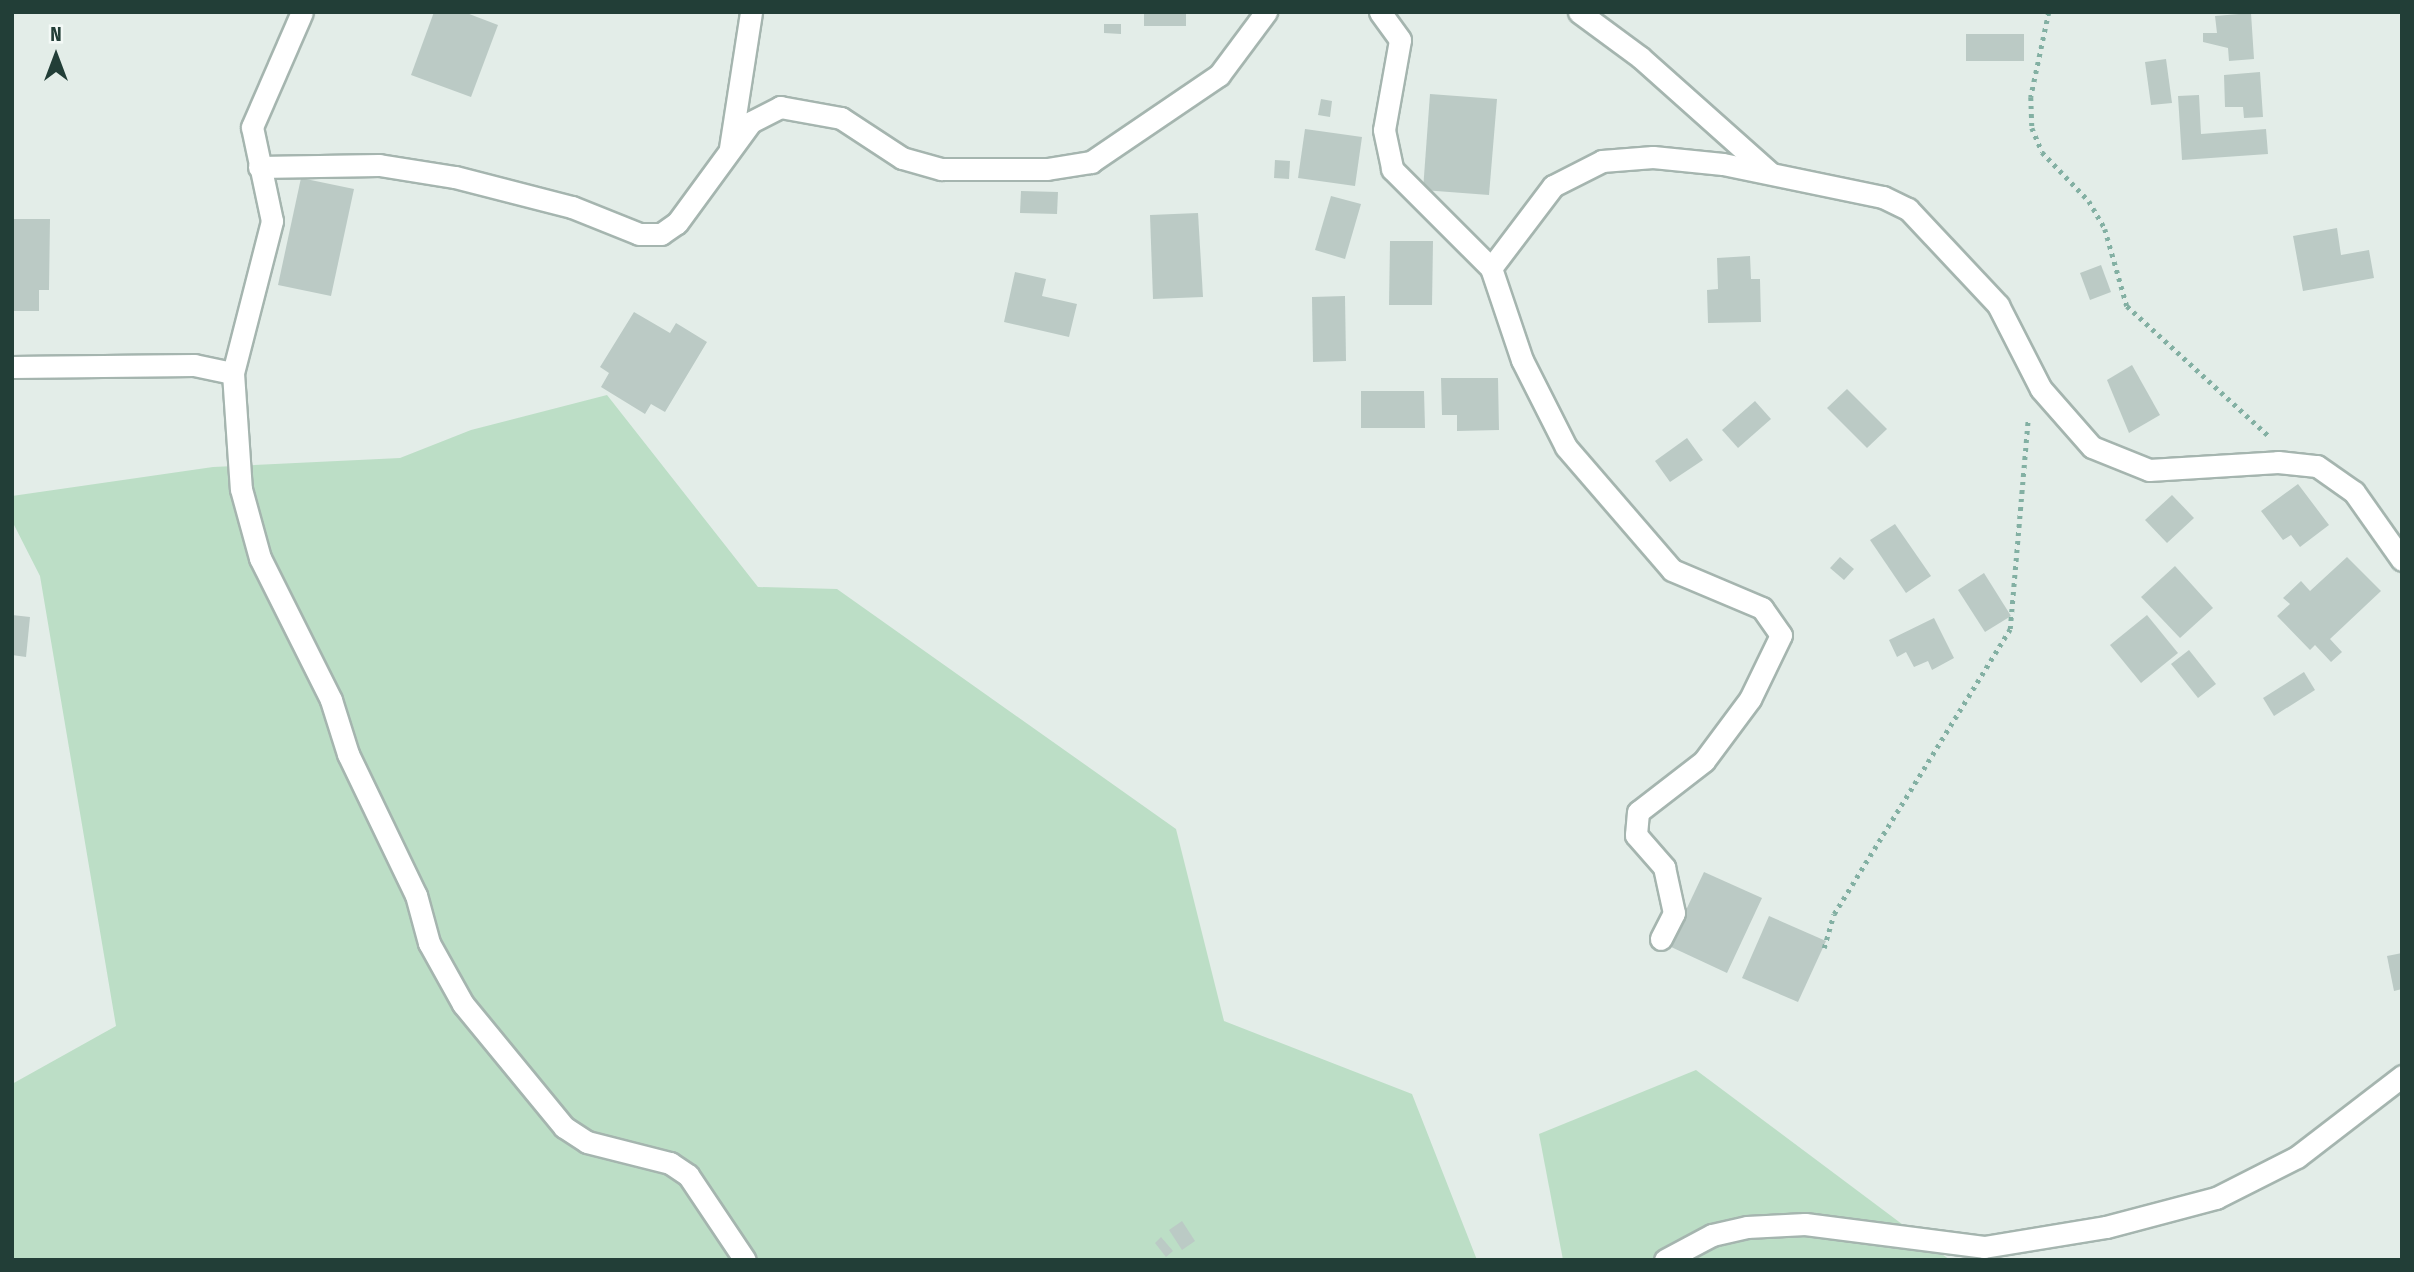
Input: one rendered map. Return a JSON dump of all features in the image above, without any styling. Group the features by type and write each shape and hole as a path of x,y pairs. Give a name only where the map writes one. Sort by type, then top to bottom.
{"street":[{"path":"302,12 256,105 251,138 272,220 233,373 241,489 260,558 331,700 348,754 416,895 429,943 463,1004 564,1127 587,1142 670,1163 688,1175 745,1260"},
{"path":"730,150 751,12"},
{"path":"259,167 379,165 455,177 655,234 677,223 730,150 764,113 807,107 841,118 927,166 1078,167 1219,75 1266,12"},
{"path":"1380,12 1400,40 1384,130 1392,169 1491,268 1522,360 1566,447 1672,570 1762,608 1781,635 1749,699 1704,761 1638,812 1636,835 1664,867 1674,912 1661,939"},
{"path":"1579,12 1640,57 1769,172"},
{"path":"1491,268 1538,201 1583,167 1653,157 1769,172 1863,191 1908,209 1998,305 2032,372 2092,447 2116,460 2149,470 2300,464 2337,475 2402,560"},
{"path":"12,367 194,365 233,373"},
{"path":"1665,1260 1712,1235 1747,1227 1805,1224 1984,1247 2106,1227 2216,1198 2297,1157 2402,1076"}],"path":[{"path":"2049,12 2037,53 2032,128 2042,152 2089,201 2105,229 2127,306 2300,464"},
{"path":"1824,948 1834,914 2010,629 2032,372"}],"green space":[{"path":"607,395 758,587 837,589 1176,829 1224,1021 1412,1094 1477,1260 12,1260 12,1084 116,1026 40,576 12,521 12,496 213,467 400,458 471,430"},
{"path":"1696,1070 1950,1260 1563,1260 1539,1134"}],"building":[{"path":"434,12 464,12 498,25 471,97 411,75"},
{"path":"1144,12 1186,12 1186,26 1144,26"},
{"path":"2251,13 2254,59 2229,61 2228,48 2203,42 2203,33 2217,33 2215,16"},
{"path":"1104,24 1121,24 1121,34 1104,33"},
{"path":"1966,34 2024,34 2024,61 1966,61"},
{"path":"2166,59 2172,103 2151,105 2145,62"},
{"path":"2260,72 2263,117 2244,118 2243,107 2225,107 2224,75"},
{"path":"1430,94 1497,99 1489,195 1423,190"},
{"path":"2199,95 2201,134 2266,129 2268,154 2182,160 2178,96"},
{"path":"1321,99 1332,101 1330,117 1318,115"},
{"path":"1305,129 1362,137 1355,186 1298,178"},
{"path":"1275,160 1290,161 1289,179 1274,178"},
{"path":"301,178 354,189 331,296 278,285"},
{"path":"1021,191 1058,192 1057,214 1020,213"},
{"path":"1331,196 1361,204 1345,259 1315,250"},
{"path":"1198,213 1203,297 1153,299 1150,215"},
{"path":"12,219 50,219 49,290 39,290 39,311 12,311"},
{"path":"2337,228 2341,255 2369,250 2374,278 2303,291 2293,236"},
{"path":"1390,241 1433,241 1432,305 1389,305"},
{"path":"1750,256 1751,279 1760,279 1761,322 1708,323 1707,290 1718,289 1717,258"},
{"path":"2101,265 2111,292 2090,300 2080,273"},
{"path":"1015,272 1046,279 1042,296 1077,304 1069,337 1004,322"},
{"path":"1345,296 1346,361 1313,362 1312,297"},
{"path":"634,312 670,333 676,323 707,342 665,412 651,404 645,414 601,387 609,373 600,367"},
{"path":"2132,365 2160,415 2129,433 2107,380"},
{"path":"1441,378 1498,378 1499,430 1457,431 1457,415 1442,415"},
{"path":"1847,389 1887,429 1867,448 1827,408"},
{"path":"1361,391 1424,391 1425,428 1361,428"},
{"path":"1755,401 1771,419 1738,448 1722,430"},
{"path":"1687,438 1703,460 1670,482 1655,461"},
{"path":"2298,484 2329,525 2300,547 2291,535 2283,540 2261,511"},
{"path":"2172,495 2194,518 2167,543 2145,520"},
{"path":"1895,524 1931,576 1906,593 1870,540"},
{"path":"1840,557 1854,569 1844,580 1830,568"},
{"path":"2347,557 2381,591 2330,639 2342,652 2331,662 2315,645 2310,650 2277,616 2290,604 2283,598 2301,581 2310,591"},
{"path":"2175,566 2213,608 2180,638 2141,597"},
{"path":"1984,573 2011,616 1985,632 1958,590"},
{"path":"12,615 30,617 26,657 12,655"},
{"path":"2147,615 2178,653 2141,683 2110,645"},
{"path":"1934,618 1954,658 1932,670 1928,661 1914,667 1906,652 1897,657 1889,640"},
{"path":"2189,650 2216,684 2198,698 2171,664"},
{"path":"2304,672 2315,690 2274,716 2263,698"},
{"path":"1704,872 1762,898 1727,973 1669,946"},
{"path":"1769,916 1826,941 1798,1002 1742,978"},
{"path":"2402,953 2402,989 2394,991 2387,956"},
{"path":"1182,1221 1195,1241 1182,1250 1169,1230"},
{"path":"1161,1237 1173,1251 1166,1257 1155,1243"}]}
